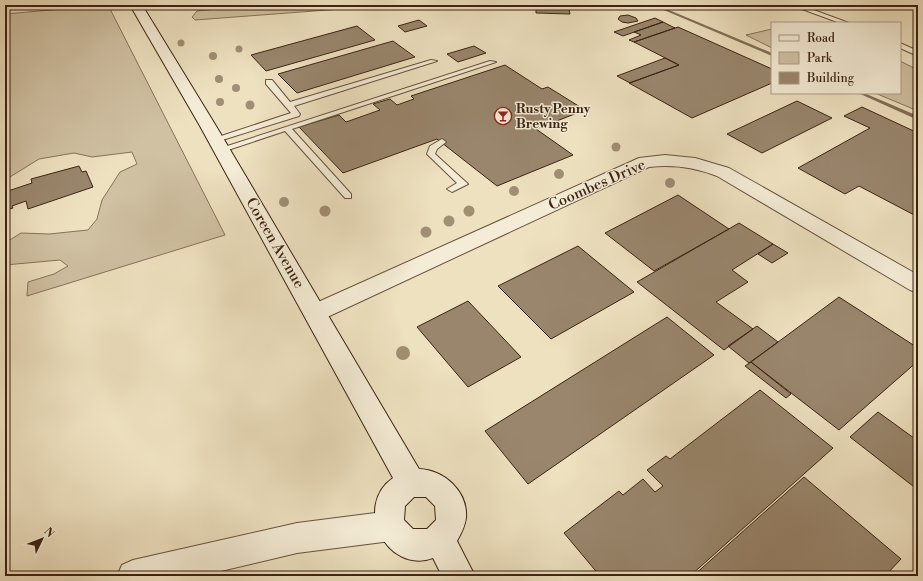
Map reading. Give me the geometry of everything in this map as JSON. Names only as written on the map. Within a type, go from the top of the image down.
[{"type":"street","name":"Coreen Avenue","points":[[136,5],[219,144],[412,484]]},
{"type":"street","name":"Coombes Drive","points":[[315,313],[645,162],[659,160],[692,162],[723,172],[918,285]]},
{"type":"street","points":[[412,484],[433,484],[447,495],[452,508],[452,519],[447,529],[439,538],[430,543],[419,545],[408,543],[399,537],[391,526],[388,516],[393,499],[400,491],[412,484]]},
{"type":"street","points":[[133,576],[297,538],[391,526]]},
{"type":"street","points":[[439,538],[459,576]]},
{"type":"lane","points":[[17,5],[24,5]]},
{"type":"lane","points":[[734,5],[743,5]]},
{"type":"lane","points":[[794,5],[843,22]]},
{"type":"lane","points":[[901,46],[918,54]]},
{"type":"lane","points":[[289,105],[433,60]]},
{"type":"lane","points":[[219,144],[287,128],[492,62]]},
{"type":"lane","points":[[219,144],[296,114],[269,82]]},
{"type":"lane","points":[[287,128],[348,196]]},
{"type":"lane","points":[[442,142],[433,148],[431,154],[463,184],[452,189]]},
{"type":"green space","points":[[108,5],[225,235],[27,296],[28,282],[54,274],[68,266],[60,260],[5,265],[5,243],[21,233],[49,234],[88,230],[97,219],[102,200],[120,172],[137,164],[132,152],[92,157],[74,153],[39,159],[5,180],[5,14]]},
{"type":"green space","points":[[256,5],[394,5],[195,20],[192,17],[197,11]]},
{"type":"green space","points":[[771,29],[771,48],[746,35]]},
{"type":"green space","points":[[901,62],[918,70],[918,111],[877,94],[901,94]]},
{"type":"building","points":[[536,8],[569,9],[570,14],[536,13]]},
{"type":"building","points":[[628,15],[636,18],[638,21],[628,23],[622,22],[618,19],[620,16]]},
{"type":"building","points":[[655,18],[663,22],[623,36],[614,32]]},
{"type":"building","points":[[419,20],[427,26],[405,32],[398,26]]},
{"type":"building","points":[[663,22],[675,28],[634,42],[629,40],[641,35],[634,32]]},
{"type":"building","points":[[357,26],[375,40],[266,71],[251,55]]},
{"type":"building","points":[[678,27],[771,69],[771,83],[692,118],[629,83],[679,65],[634,42]]},
{"type":"building","points":[[393,41],[415,57],[297,93],[278,74]]},
{"type":"building","points":[[474,46],[486,53],[458,62],[447,54]]},
{"type":"building","points":[[665,58],[679,65],[630,83],[617,76]]},
{"type":"building","points":[[505,65],[542,89],[548,87],[585,110],[536,129],[573,155],[497,186],[437,139],[343,173],[299,127],[339,115],[346,122],[380,110],[373,104],[390,99],[397,105],[414,99],[411,96]]},
{"type":"building","points":[[797,101],[832,118],[762,153],[727,134]]},
{"type":"building","points":[[862,107],[918,133],[918,217],[859,186],[845,194],[798,168],[870,128],[844,116]]},
{"type":"building","points":[[79,166],[82,172],[86,171],[93,187],[28,209],[26,201],[12,206],[13,208],[5,210],[5,192],[32,183],[31,179]]},
{"type":"building","points":[[678,195],[729,229],[654,271],[605,233]]},
{"type":"building","points":[[739,223],[773,244],[732,270],[748,282],[716,302],[753,329],[724,350],[637,282]]},
{"type":"building","points":[[773,244],[788,253],[772,263],[758,254]]},
{"type":"building","points":[[578,246],[634,292],[551,339],[498,286]]},
{"type":"building","points":[[839,297],[918,348],[918,361],[839,430],[751,362]]},
{"type":"building","points":[[468,301],[521,357],[468,387],[417,327]]},
{"type":"building","points":[[667,317],[714,355],[528,484],[485,431]]},
{"type":"building","points":[[757,326],[778,342],[749,363],[728,346]]},
{"type":"building","points":[[751,362],[791,394],[786,398],[745,366]]},
{"type":"building","points":[[760,390],[833,448],[690,576],[600,576],[564,533],[619,491],[623,495],[643,479],[655,492],[663,486],[647,470],[666,456],[670,459]]},
{"type":"building","points":[[878,412],[918,441],[918,490],[850,437]]},
{"type":"building","points":[[804,477],[901,559],[885,576],[693,576]]},
{"type":"waterway","points":[[654,5],[771,55]]},
{"type":"waterway","points":[[862,94],[918,118]]},
{"type":"place","name":"Rusty Penny Brewing","points":[[503,116]]}]
